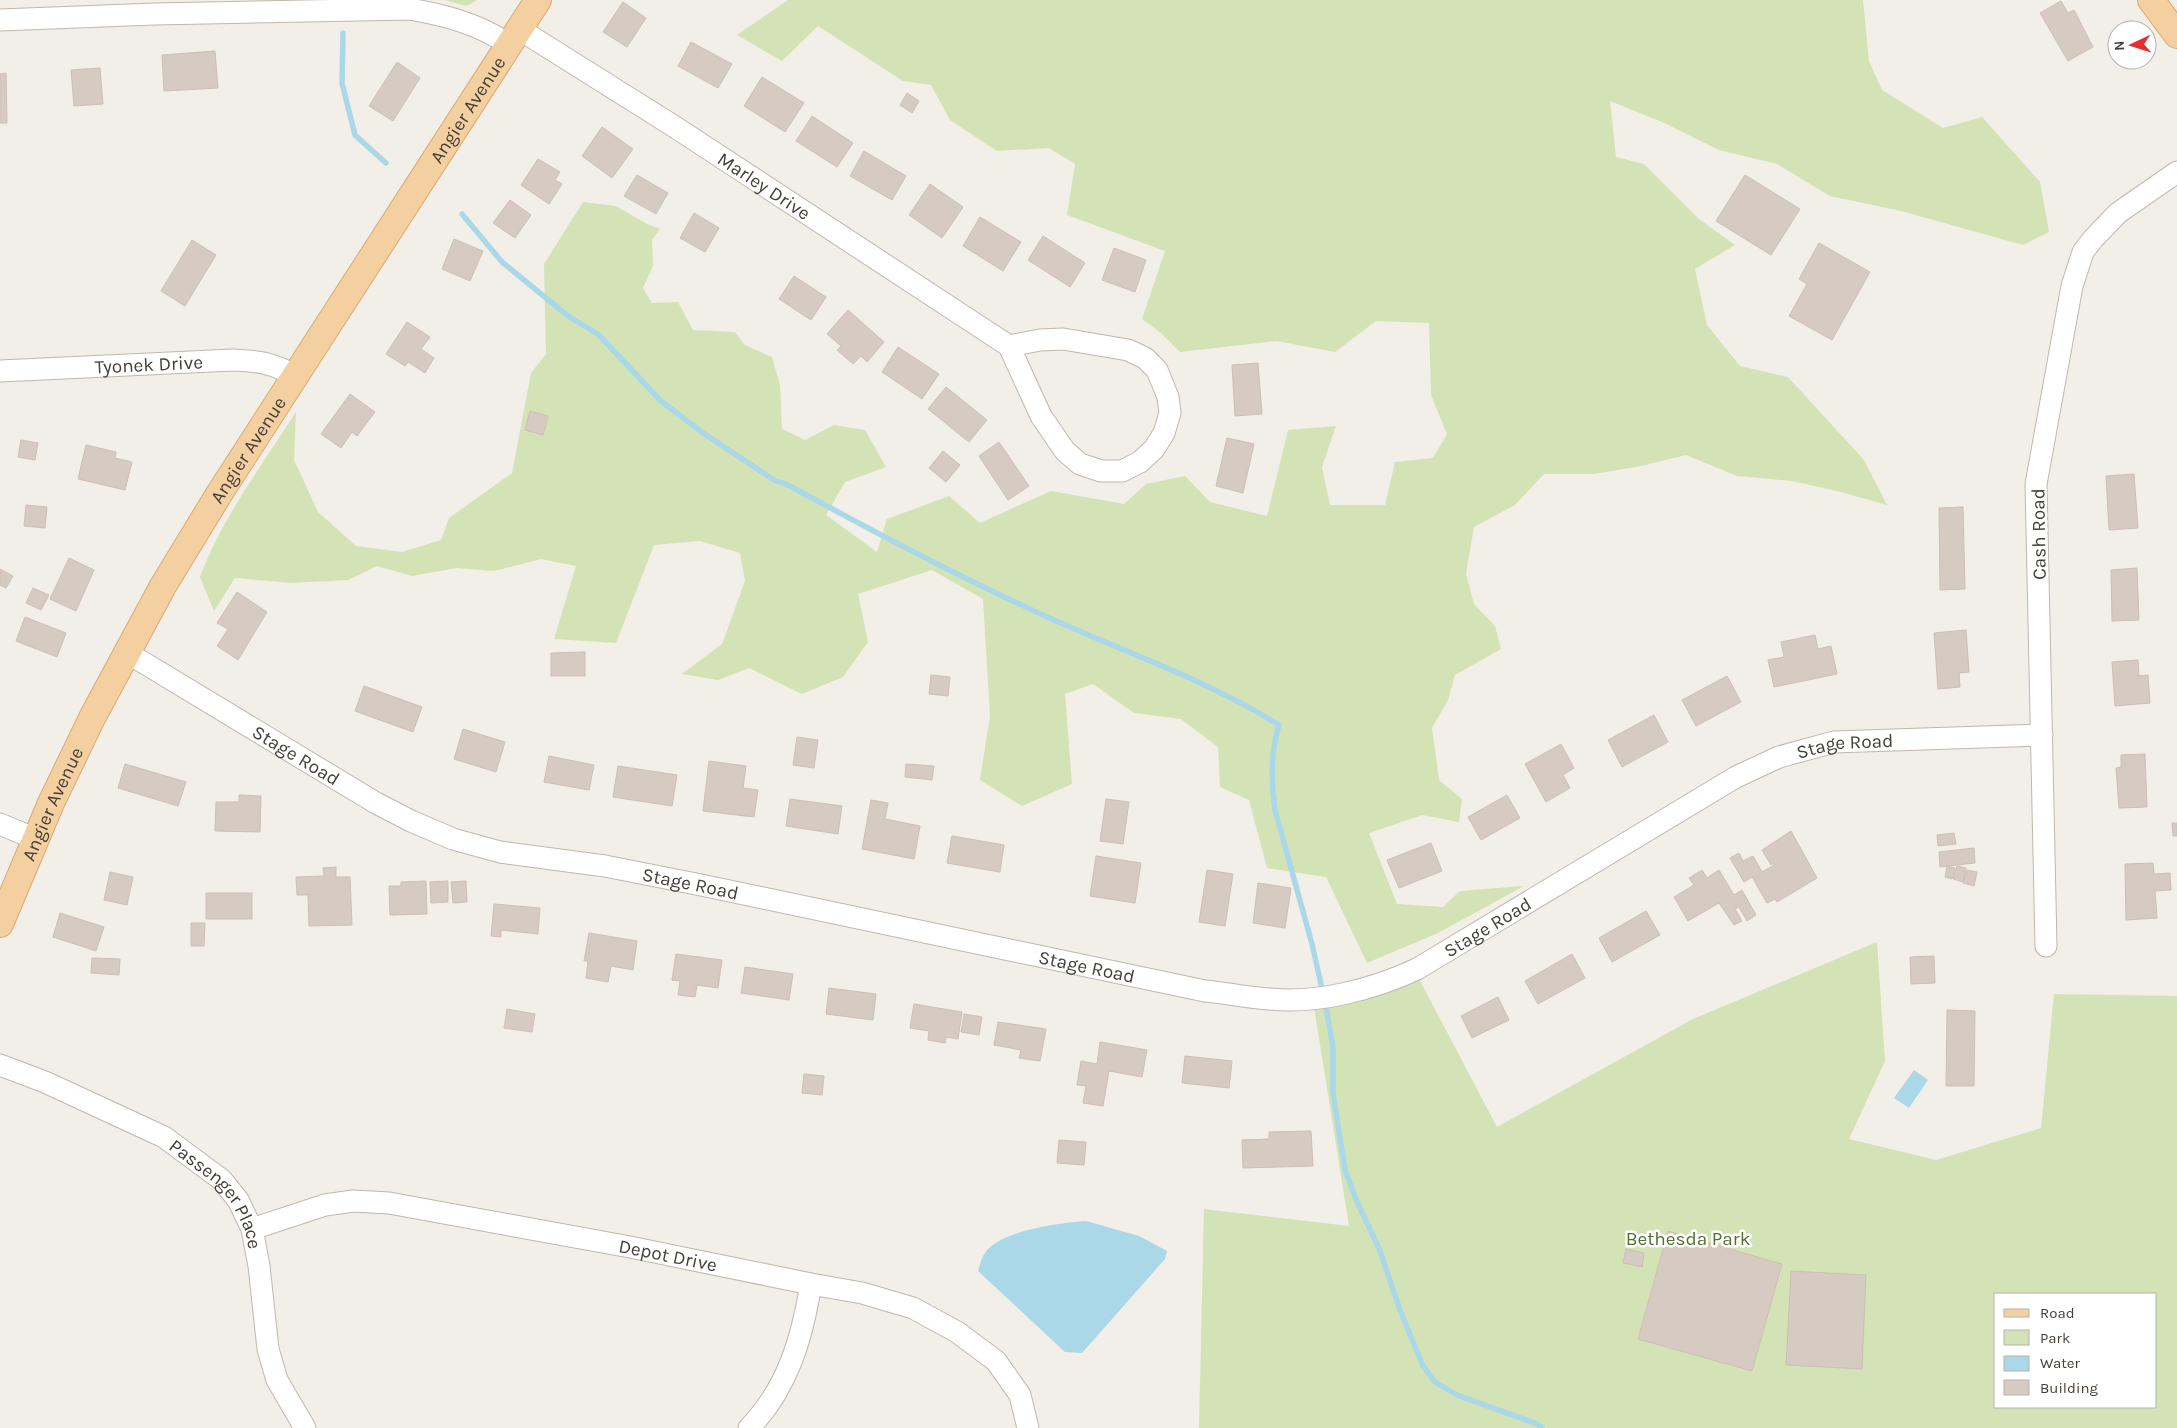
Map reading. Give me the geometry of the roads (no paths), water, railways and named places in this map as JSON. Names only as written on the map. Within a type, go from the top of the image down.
[{"type":"main road","name":"Angier Avenue","points":[[0,924],[51,803],[126,652],[163,586],[219,494],[538,0]]},
{"type":"main road","points":[[2151,0],[2177,35]]},
{"type":"street","name":"Marley Drive","points":[[0,20],[154,7],[409,10],[434,14],[474,26],[497,36],[514,37],[675,127],[1008,346]]},
{"type":"street","name":"Cash Road","points":[[2046,946],[2036,484],[2072,286],[2083,252],[2118,213],[2177,172]]},
{"type":"street","points":[[1063,339],[1128,350],[1144,358],[1157,370],[1168,397],[1170,413],[1164,433],[1154,449],[1140,462],[1122,471],[1101,471],[1080,464],[1065,451],[1041,416],[1008,346],[1040,340],[1063,339]]},
{"type":"street","name":"Tyonek Drive","points":[[0,371],[233,360],[260,361],[278,366],[295,376]]},
{"type":"street","name":"Stage Road","points":[[126,652],[376,803],[410,821],[468,844],[500,852],[605,866],[1205,990],[1272,1000],[1311,998],[1337,994],[1368,988],[1394,980],[1736,777],[1779,757],[1834,742],[2042,735]]},
{"type":"street","points":[[0,824],[36,840]]},
{"type":"street","name":"Passenger Place","points":[[0,1065],[46,1082],[164,1137],[222,1180],[238,1200],[252,1229],[259,1266],[268,1349],[277,1380],[305,1428]]},
{"type":"street","name":"Depot Drive","points":[[252,1229],[325,1205],[353,1201],[389,1203],[630,1247],[862,1293],[913,1308],[957,1332],[996,1362],[1020,1395],[1028,1428]]},
{"type":"street","points":[[749,1428],[776,1393],[794,1357],[806,1314],[810,1284]]},
{"type":"water","points":[[1914,1070],[1928,1080],[1909,1108],[1894,1098]]},
{"type":"water","points":[[1086,1221],[1139,1236],[1167,1251],[1165,1259],[1082,1353],[1065,1352],[978,1271],[985,1253],[993,1245],[1004,1239],[1032,1229]]},
{"type":"waterway","points":[[343,33],[342,83],[355,135],[386,163]]},
{"type":"waterway","points":[[462,214],[502,262],[568,316],[599,335],[661,401],[703,433],[774,480],[786,484],[881,535],[1010,600],[1193,679],[1279,725],[1274,745],[1272,767],[1275,810],[1312,944],[1323,993]]},
{"type":"waterway","points":[[1325,1002],[1333,1047],[1333,1093],[1345,1170],[1357,1202],[1379,1248],[1400,1310],[1423,1366],[1435,1382],[1457,1395],[1537,1424],[1542,1428]]},
{"type":"park label","name":"Bethesda Park","points":[[1688,1238]]}]
